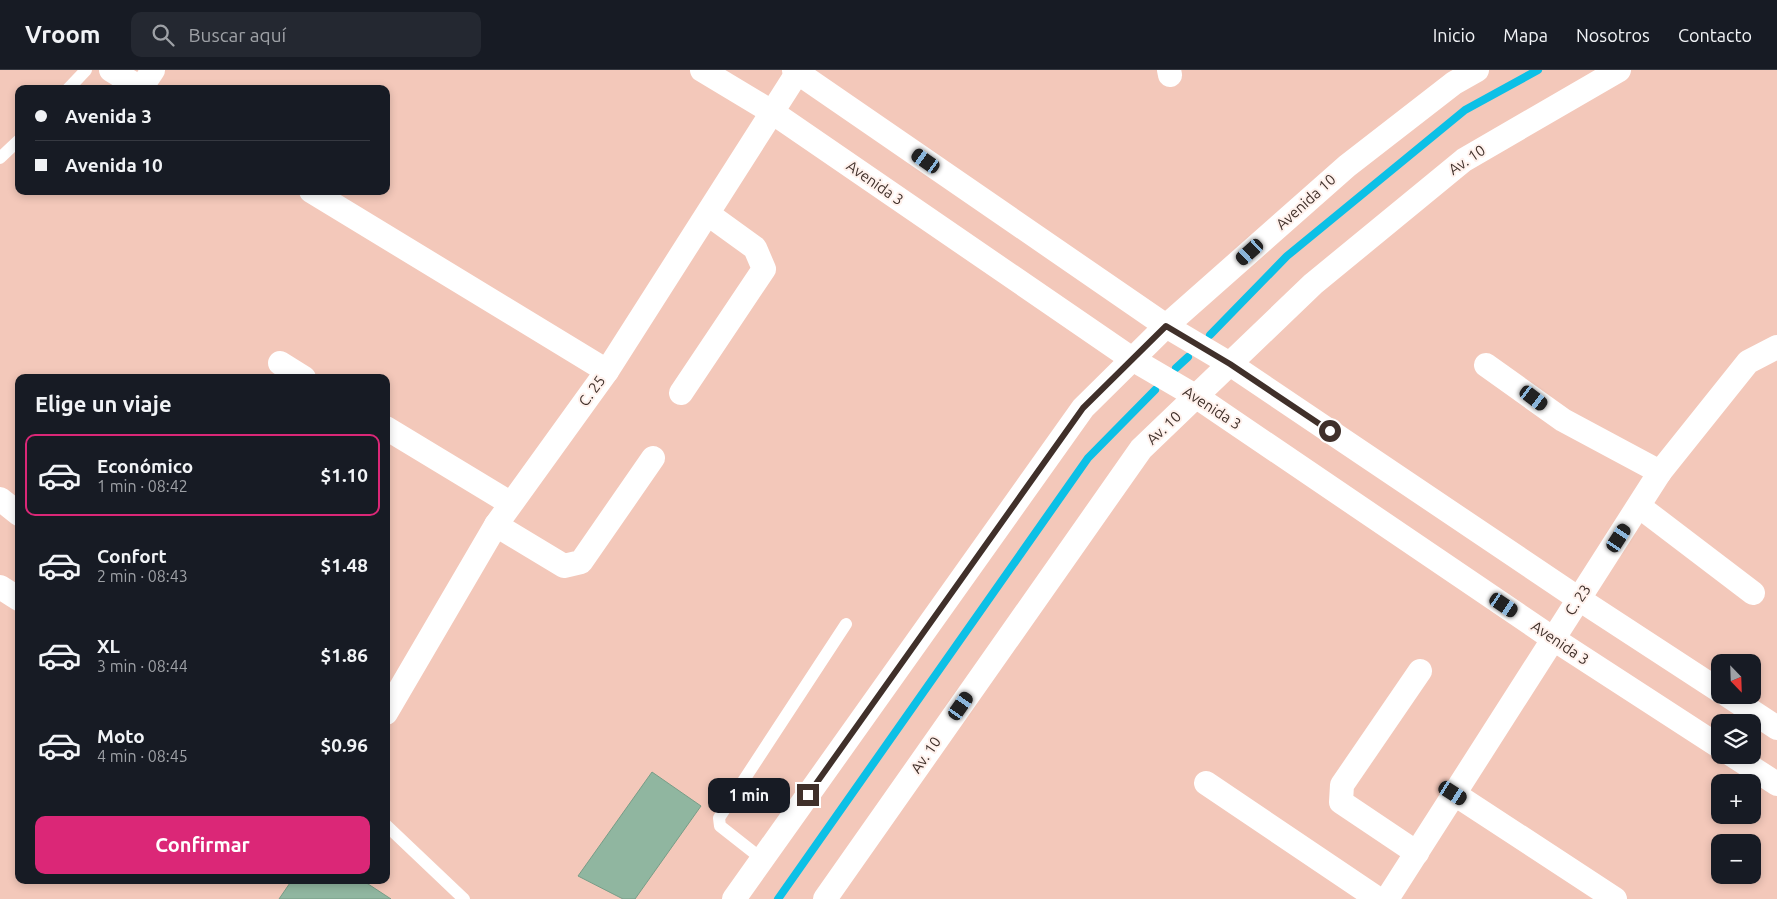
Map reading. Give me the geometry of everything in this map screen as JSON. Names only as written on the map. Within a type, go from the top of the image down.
[{"type":"street","points":[[112,70],[136,85]]},
{"type":"street","points":[[143,85],[153,70]]},
{"type":"street","name":"Avenida 3","points":[[702,70],[772,112],[1132,359],[1197,397],[1552,638],[1711,741]]},
{"type":"street","name":"Avenida 10","points":[[734,899],[1083,408],[1166,326],[1347,166],[1454,83],[1477,70]]},
{"type":"street","name":"Av. 10","points":[[825,899],[1141,448],[1197,397],[1313,284],[1464,160],[1619,70]]},
{"type":"street","points":[[797,71],[1166,326],[1230,364],[1578,599],[1711,684]]},
{"type":"street","name":"C. 25","points":[[390,706],[510,503],[607,371],[797,71]]},
{"type":"street","points":[[318,195],[607,371]]},
{"type":"street","points":[[681,392],[764,268],[755,248],[708,214]]},
{"type":"street","name":"C. 23","points":[[1387,899],[1552,638],[1640,507],[1660,472],[1748,362],[1777,347]]},
{"type":"street","points":[[280,364],[297,374]]},
{"type":"street","points":[[1486,365],[1563,420],[1660,472]]},
{"type":"street","points":[[390,430],[510,503]]},
{"type":"street","points":[[496,525],[564,566],[582,562],[652,458]]},
{"type":"street","points":[[0,499],[15,511]]},
{"type":"street","points":[[1640,507],[1753,593]]},
{"type":"street","points":[[1417,853],[1341,802],[1342,785],[1420,671]]},
{"type":"street","points":[[1741,704],[1777,728]]},
{"type":"street","points":[[1746,764],[1777,784]]},
{"type":"street","points":[[1206,783],[1378,899]]},
{"type":"street","points":[[1453,793],[1615,899]]},
{"type":"lane","points":[[72,85],[86,70]]},
{"type":"lane","points":[[0,158],[15,144]]},
{"type":"lane","points":[[762,859],[720,826],[720,818],[846,624]]},
{"type":"lane","points":[[390,828],[464,899]]},
{"type":"building","points":[[652,772],[701,806],[635,899],[623,899],[578,876]]},
{"type":"building","points":[[289,884],[368,884],[391,899],[279,899]]},
{"type":"waterway","points":[[1210,335],[1287,256],[1465,110],[1538,70]]},
{"type":"waterway","points":[[1176,368],[1188,357]]},
{"type":"waterway","points":[[778,899],[1088,458],[1155,390]]},
{"type":"route","points":[[808,795],[1083,408],[1166,326],[1230,364],[1330,431]]}]
